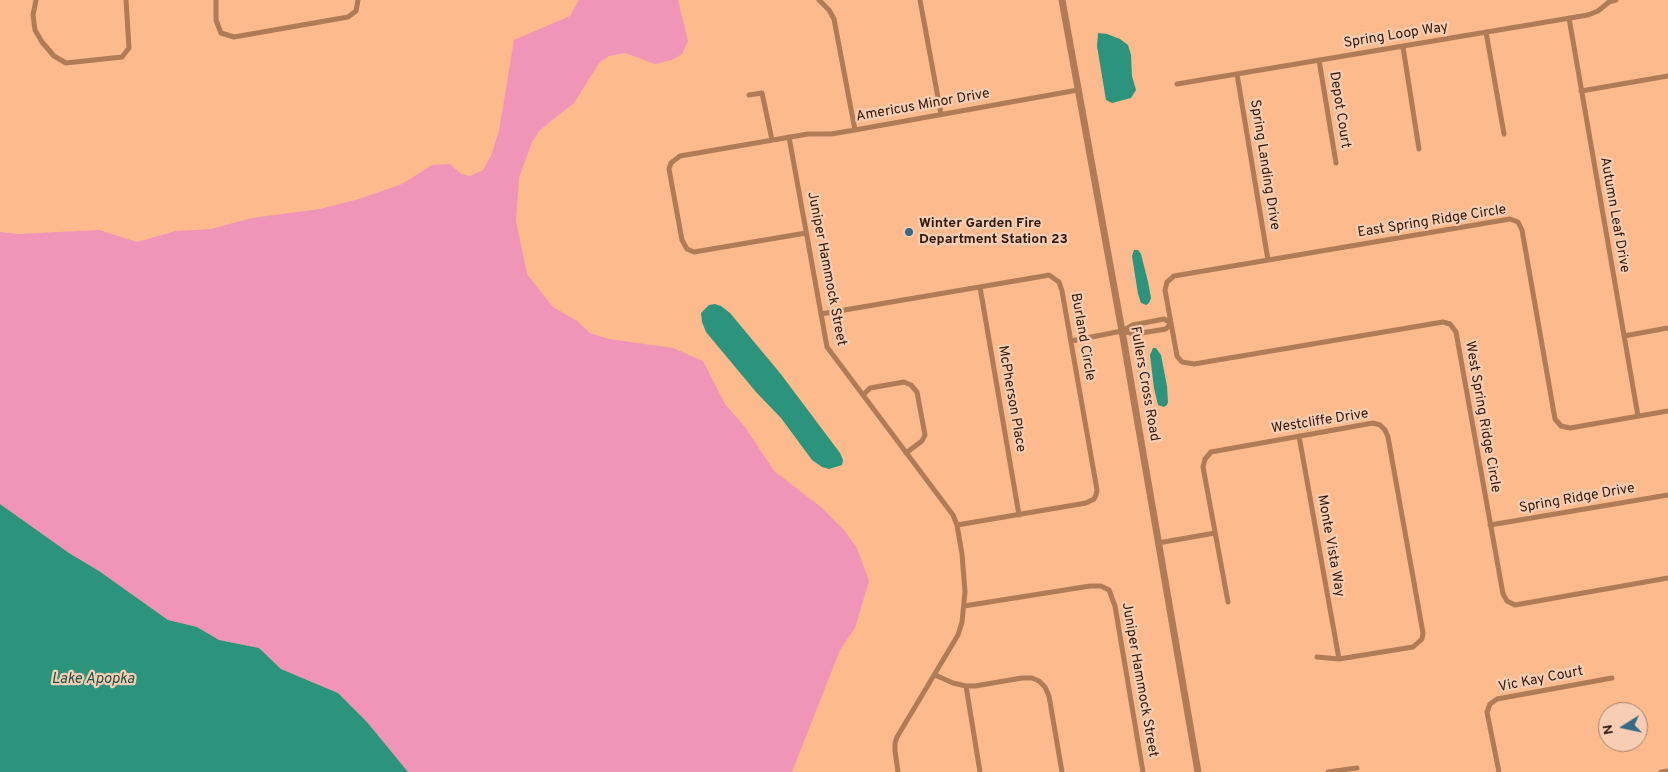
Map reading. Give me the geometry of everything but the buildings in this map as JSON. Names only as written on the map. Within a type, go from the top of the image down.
[{"type":"street","points":[[36,0],[33,15],[35,30],[54,56],[66,63],[122,58],[129,48],[126,0]]},
{"type":"street","points":[[216,0],[216,20],[221,33],[234,38],[348,16],[356,11],[358,0]]},
{"type":"street","points":[[819,0],[829,10],[834,19],[856,130]]},
{"type":"street","points":[[920,0],[941,114]]},
{"type":"street","name":"Fullers Cross Road","points":[[1062,0],[1122,331],[1198,772]]},
{"type":"street","name":"Spring Loop Way","points":[[1177,84],[1590,14],[1598,11],[1609,2],[1616,0]]},
{"type":"street","name":"Autumn Leaf Drive","points":[[1568,18],[1638,416]]},
{"type":"street","points":[[1486,32],[1504,134]]},
{"type":"street","points":[[1403,46],[1419,149]]},
{"type":"street","name":"Depot Court","points":[[1319,60],[1336,163]]},
{"type":"street","name":"Spring Landing Drive","points":[[1237,74],[1268,260]]},
{"type":"street","points":[[1581,91],[1668,76]]},
{"type":"street","name":"Americus Minor Drive","points":[[806,232],[694,252],[688,249],[682,240],[670,169],[671,163],[680,156],[808,134],[831,134],[856,130],[1078,90]]},
{"type":"street","points":[[749,95],[762,93],[772,140]]},
{"type":"street","name":"Juniper Hammock Street","points":[[789,137],[827,347],[954,515],[957,525],[964,582],[964,606],[958,635],[897,737],[895,751],[898,772]]},
{"type":"street","name":"East Spring Ridge Circle","points":[[1171,323],[1165,290],[1167,282],[1174,276],[1510,219],[1518,222],[1522,230],[1555,420],[1561,426],[1570,428],[1668,411]]},
{"type":"street","name":"Burland Circle","points":[[821,314],[1050,275],[1059,282],[1097,490],[1096,496],[1094,500],[1086,503],[957,525]]},
{"type":"street","name":"McPherson Place","points":[[980,287],[1019,515]]},
{"type":"street","points":[[1071,341],[1122,331],[1133,325],[1164,319],[1171,323],[1166,329],[1143,333],[1135,334],[1122,331]]},
{"type":"street","name":"West Spring Ridge Circle","points":[[1171,323],[1177,356],[1182,362],[1194,364],[1443,322],[1450,324],[1456,332],[1490,526],[1503,594],[1507,601],[1514,605],[1668,578]]},
{"type":"street","points":[[1624,336],[1668,328]]},
{"type":"street","points":[[863,395],[870,388],[904,382],[911,385],[917,392],[925,435],[922,441],[906,453]]},
{"type":"street","name":"Westcliffe Drive","points":[[1228,602],[1203,467],[1205,458],[1210,452],[1373,423],[1380,425],[1388,437],[1423,632],[1422,639],[1414,647],[1340,659],[1317,657]]},
{"type":"street","name":"Monte Vista Way","points":[[1299,436],[1340,659]]},
{"type":"street","name":"Spring Ridge Drive","points":[[1490,526],[1668,495]]},
{"type":"street","points":[[1158,543],[1215,533]]},
{"type":"street","name":"Juniper Hammock Street","points":[[964,606],[1090,586],[1101,586],[1109,590],[1115,606],[1144,772]]},
{"type":"street","points":[[935,675],[966,686],[1022,678],[1032,678],[1039,681],[1046,687],[1049,696],[1062,772]]},
{"type":"street","name":"Vic Kay Court","points":[[1499,772],[1487,712],[1490,704],[1497,699],[1612,678]]},
{"type":"street","points":[[966,686],[980,772]]},
{"type":"street","points":[[1328,772],[1357,768]]},
{"type":"street","points":[[1661,772],[1668,771]]},
{"type":"shaded area","points":[[579,0],[678,0],[688,41],[682,54],[672,60],[655,64],[625,53],[609,56],[599,63],[574,103],[540,130],[532,142],[519,178],[516,221],[527,274],[553,307],[577,321],[590,333],[609,339],[673,348],[703,361],[725,404],[745,427],[774,471],[822,508],[844,530],[857,548],[869,581],[855,628],[840,650],[792,772],[408,772],[367,722],[338,693],[281,669],[259,648],[219,640],[197,627],[168,620],[0,504],[0,232],[18,234],[99,230],[137,242],[176,231],[211,229],[252,218],[320,209],[359,199],[402,184],[432,165],[450,164],[461,174],[470,176],[483,170],[491,156],[499,131],[514,40],[570,16]]},
{"type":"water","points":[[1098,33],[1120,39],[1128,45],[1136,90],[1131,98],[1112,103],[1106,100],[1097,46]]},
{"type":"water","points":[[1134,250],[1138,250],[1141,254],[1148,282],[1151,298],[1146,305],[1141,303],[1138,294],[1132,256]]},
{"type":"water","points":[[715,304],[730,313],[780,373],[840,453],[843,460],[842,465],[829,469],[822,467],[812,460],[781,418],[756,392],[706,332],[701,313],[709,305]]},
{"type":"water","points":[[1153,348],[1156,348],[1161,355],[1167,386],[1168,402],[1164,407],[1158,405],[1154,388],[1150,355]]},
{"type":"water","name":"Lake Apopka","points":[[0,504],[168,620],[197,627],[219,640],[259,648],[281,669],[338,693],[367,722],[408,772],[0,772]]},
{"type":"place","name":"Winter Garden Fire Department Station 23","points":[[909,232]]}]
